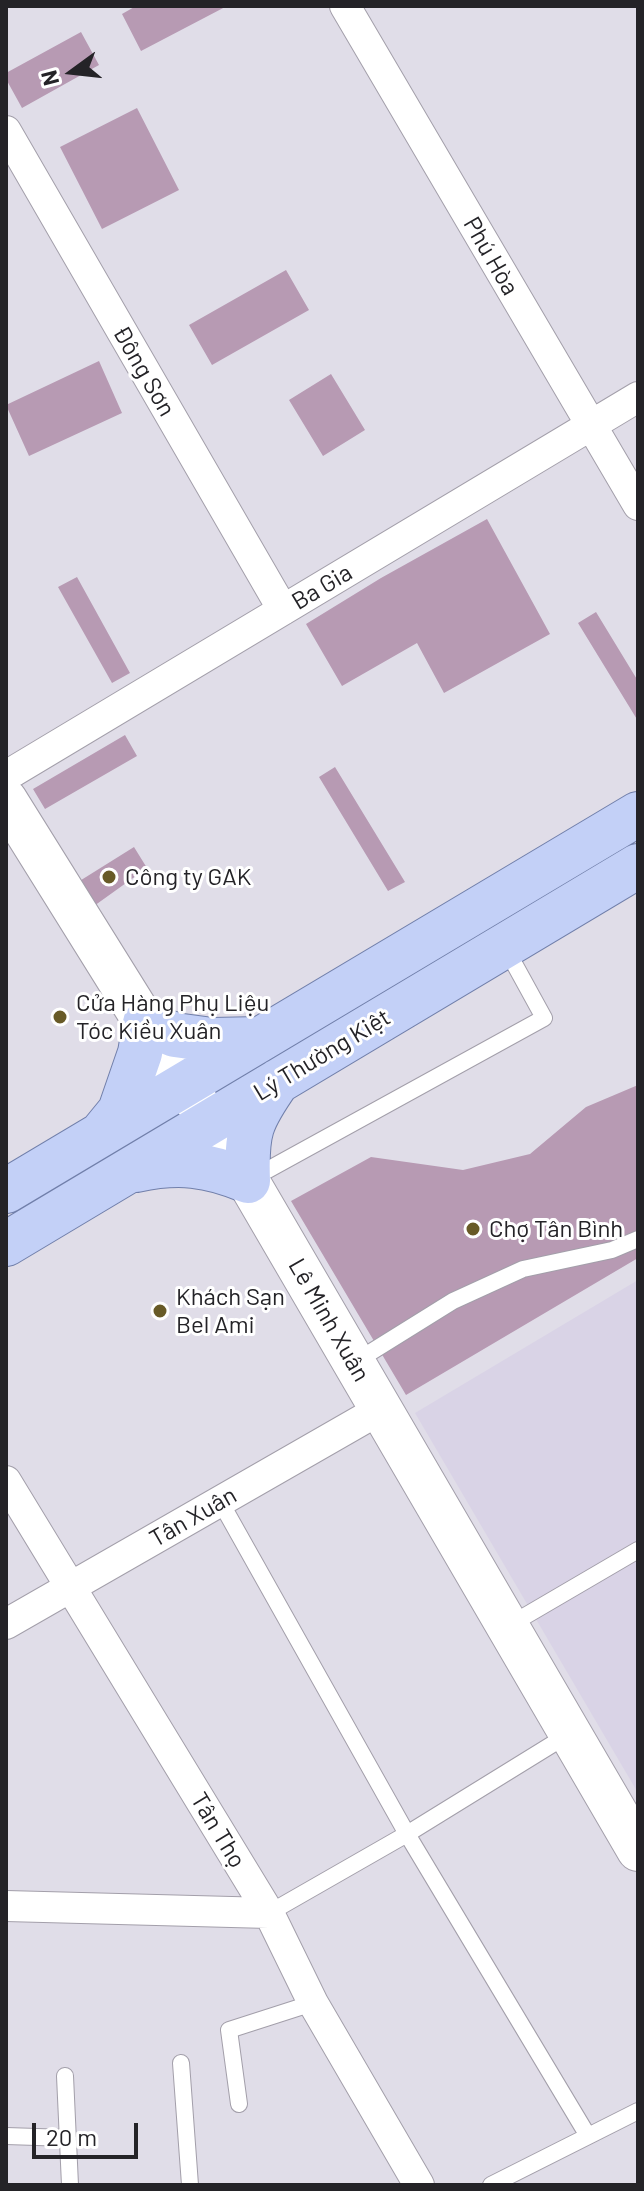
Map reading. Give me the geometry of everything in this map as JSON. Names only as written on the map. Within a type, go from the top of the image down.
[{"type":"main road","name":"Lý Thường Kiệt","points":[[6,1191],[638,814]]},
{"type":"main road","name":"Lý Thường Kiệt","points":[[6,1244],[638,866]]},
{"type":"main road","points":[[101,1135],[120,1111],[140,1053],[145,1023],[187,1037],[260,1039]]},
{"type":"main road","points":[[126,1172],[162,1165],[196,1166],[220,1169],[248,1181],[247,1148],[251,1126],[259,1108],[278,1081]]},
{"type":"street","name":"Phú Hòa","points":[[345,6],[638,505]]},
{"type":"street","name":"Đông Sơn","points":[[6,131],[283,610]]},
{"type":"street","name":"Ba Gia","points":[[6,776],[638,397]]},
{"type":"street","name":"Lê Minh Xuân","points":[[6,800],[248,1181],[638,1850]]},
{"type":"street","name":"Tân Xuân","points":[[6,1624],[381,1409]]},
{"type":"street","name":"Tân Thọ","points":[[6,1481],[269,1913],[313,2003],[419,2185]]},
{"type":"street","points":[[6,1906],[269,1913]]},
{"type":"lane","points":[[248,1181],[544,1018],[504,946]]},
{"type":"lane","points":[[353,1363],[453,1301],[523,1269],[612,1250],[638,1239]]},
{"type":"lane","points":[[220,1501],[407,1834],[588,2136]]},
{"type":"lane","points":[[508,1626],[638,1550]]},
{"type":"lane","points":[[269,1913],[407,1834],[569,1734]]},
{"type":"lane","points":[[239,2104],[229,2030],[313,2003]]},
{"type":"lane","points":[[181,2063],[190,2185]]},
{"type":"lane","points":[[65,2076],[70,2185]]},
{"type":"lane","points":[[491,2185],[638,2111]]},
{"type":"lane","points":[[6,2136],[68,2138]]},
{"type":"shaded area","points":[[638,1280],[638,1793],[415,1413]]},
{"type":"building","points":[[136,6],[227,6],[141,51],[122,14]]},
{"type":"building","points":[[81,32],[99,65],[22,108],[6,79],[6,73]]},
{"type":"building","points":[[137,108],[179,190],[102,229],[60,147]]},
{"type":"building","points":[[286,270],[309,310],[212,365],[189,325]]},
{"type":"building","points":[[99,361],[122,413],[29,456],[6,405]]},
{"type":"building","points":[[331,374],[365,430],[323,456],[289,400]]},
{"type":"building","points":[[487,519],[550,634],[444,693],[417,643],[342,686],[306,624]]},
{"type":"building","points":[[77,577],[130,673],[112,683],[58,587]]},
{"type":"building","points":[[596,612],[638,681],[638,721],[578,623]]},
{"type":"building","points":[[125,735],[137,756],[45,809],[33,789]]},
{"type":"building","points":[[335,767],[405,882],[388,891],[319,777]]},
{"type":"building","name":"Công ty GAK","points":[[134,847],[147,868],[87,911],[70,887]]},
{"type":"building","name":"Chợ Tân Bình","points":[[638,1085],[638,1258],[406,1395],[291,1201],[371,1157],[463,1170],[530,1154],[586,1107]]},
{"type":"place","name":"Công ty GAK","points":[[109,877]]},
{"type":"place","name":"Cửa Hàng Phụ Liệu Tóc Kiều Xuân","points":[[60,1017]]},
{"type":"place","name":"Chợ Tân Bình","points":[[473,1229]]},
{"type":"place","name":"Khách Sạn Bel Ami","points":[[160,1311]]}]
